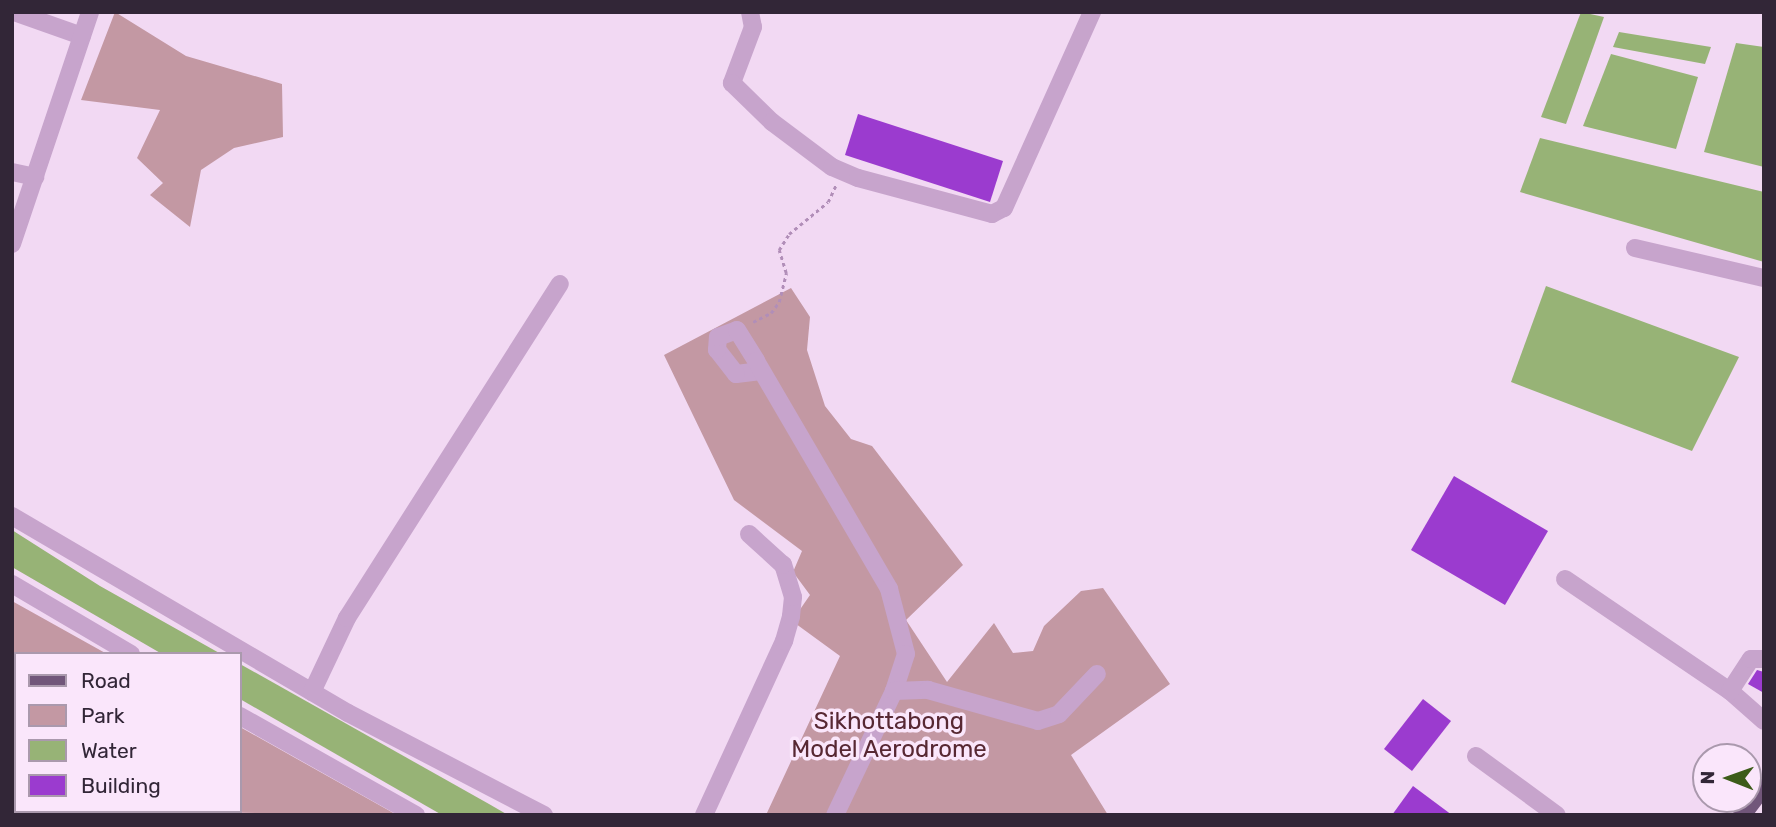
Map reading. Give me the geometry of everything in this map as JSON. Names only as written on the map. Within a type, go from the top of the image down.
[{"type":"main road","points":[[1742,815],[1764,786]]},
{"type":"street","points":[[14,12],[82,36]]},
{"type":"street","points":[[13,238],[90,12]]},
{"type":"street","points":[[750,12],[753,27],[732,75],[734,88],[772,122],[844,172],[978,214],[992,214],[1004,208],[1092,12]]},
{"type":"street","points":[[12,172],[35,177]]},
{"type":"street","points":[[1635,248],[1764,278]]},
{"type":"street","points":[[312,692],[347,618],[560,284]]},
{"type":"street","points":[[761,371],[736,374],[717,350],[718,337],[737,330],[890,589],[906,654],[894,691],[835,815]]},
{"type":"street","points":[[12,516],[312,692],[544,815]]},
{"type":"street","points":[[704,815],[784,640],[791,616],[793,597],[783,565],[749,534]]},
{"type":"street","points":[[1566,579],[1730,691],[1764,721]]},
{"type":"street","points":[[12,584],[128,652]]},
{"type":"street","points":[[1730,691],[1751,659],[1764,659]]},
{"type":"street","points":[[894,691],[928,690],[1038,721],[1059,714],[1097,674]]},
{"type":"street","points":[[242,717],[416,815]]},
{"type":"street","points":[[1476,756],[1557,815]]},
{"type":"path","points":[[737,330],[771,313],[779,302],[786,273],[779,250],[789,234],[828,202],[844,172]]},
{"type":"green space","points":[[115,12],[186,56],[282,84],[283,137],[234,148],[201,170],[190,227],[150,195],[163,183],[137,158],[160,110],[81,100]]},
{"type":"green space","name":"Sikhottabong Model Aerodrome","points":[[791,288],[810,317],[807,350],[825,406],[851,439],[872,446],[963,565],[906,620],[947,682],[994,623],[1013,653],[1033,651],[1044,626],[1081,591],[1103,588],[1170,684],[1071,755],[1108,815],[766,815],[840,656],[792,621],[810,595],[793,572],[802,551],[734,500],[664,355]]},
{"type":"green space","points":[[12,601],[103,652],[14,652],[14,670]]},
{"type":"green space","points":[[242,728],[397,815],[242,813]]},
{"type":"water","points":[[1581,12],[1604,17],[1566,124],[1541,117]]},
{"type":"water","points":[[1619,32],[1711,47],[1705,64],[1613,47]]},
{"type":"water","points":[[1736,43],[1764,47],[1764,167],[1704,152]]},
{"type":"water","points":[[1611,54],[1698,77],[1676,149],[1583,126]]},
{"type":"water","points":[[1540,138],[1764,192],[1764,262],[1520,192]]},
{"type":"water","points":[[1546,286],[1739,357],[1692,451],[1511,382]]},
{"type":"water","points":[[12,530],[100,586],[217,652],[159,652],[12,567]]},
{"type":"water","points":[[242,665],[508,815],[442,815],[242,700]]},
{"type":"building","points":[[858,114],[1003,161],[990,202],[845,155]]},
{"type":"building","points":[[1454,476],[1548,531],[1505,605],[1411,550]]},
{"type":"building","points":[[1757,670],[1764,672],[1764,693],[1748,684]]},
{"type":"building","points":[[1423,699],[1451,721],[1412,771],[1384,749]]},
{"type":"building","points":[[1413,786],[1452,815],[1392,815]]}]
